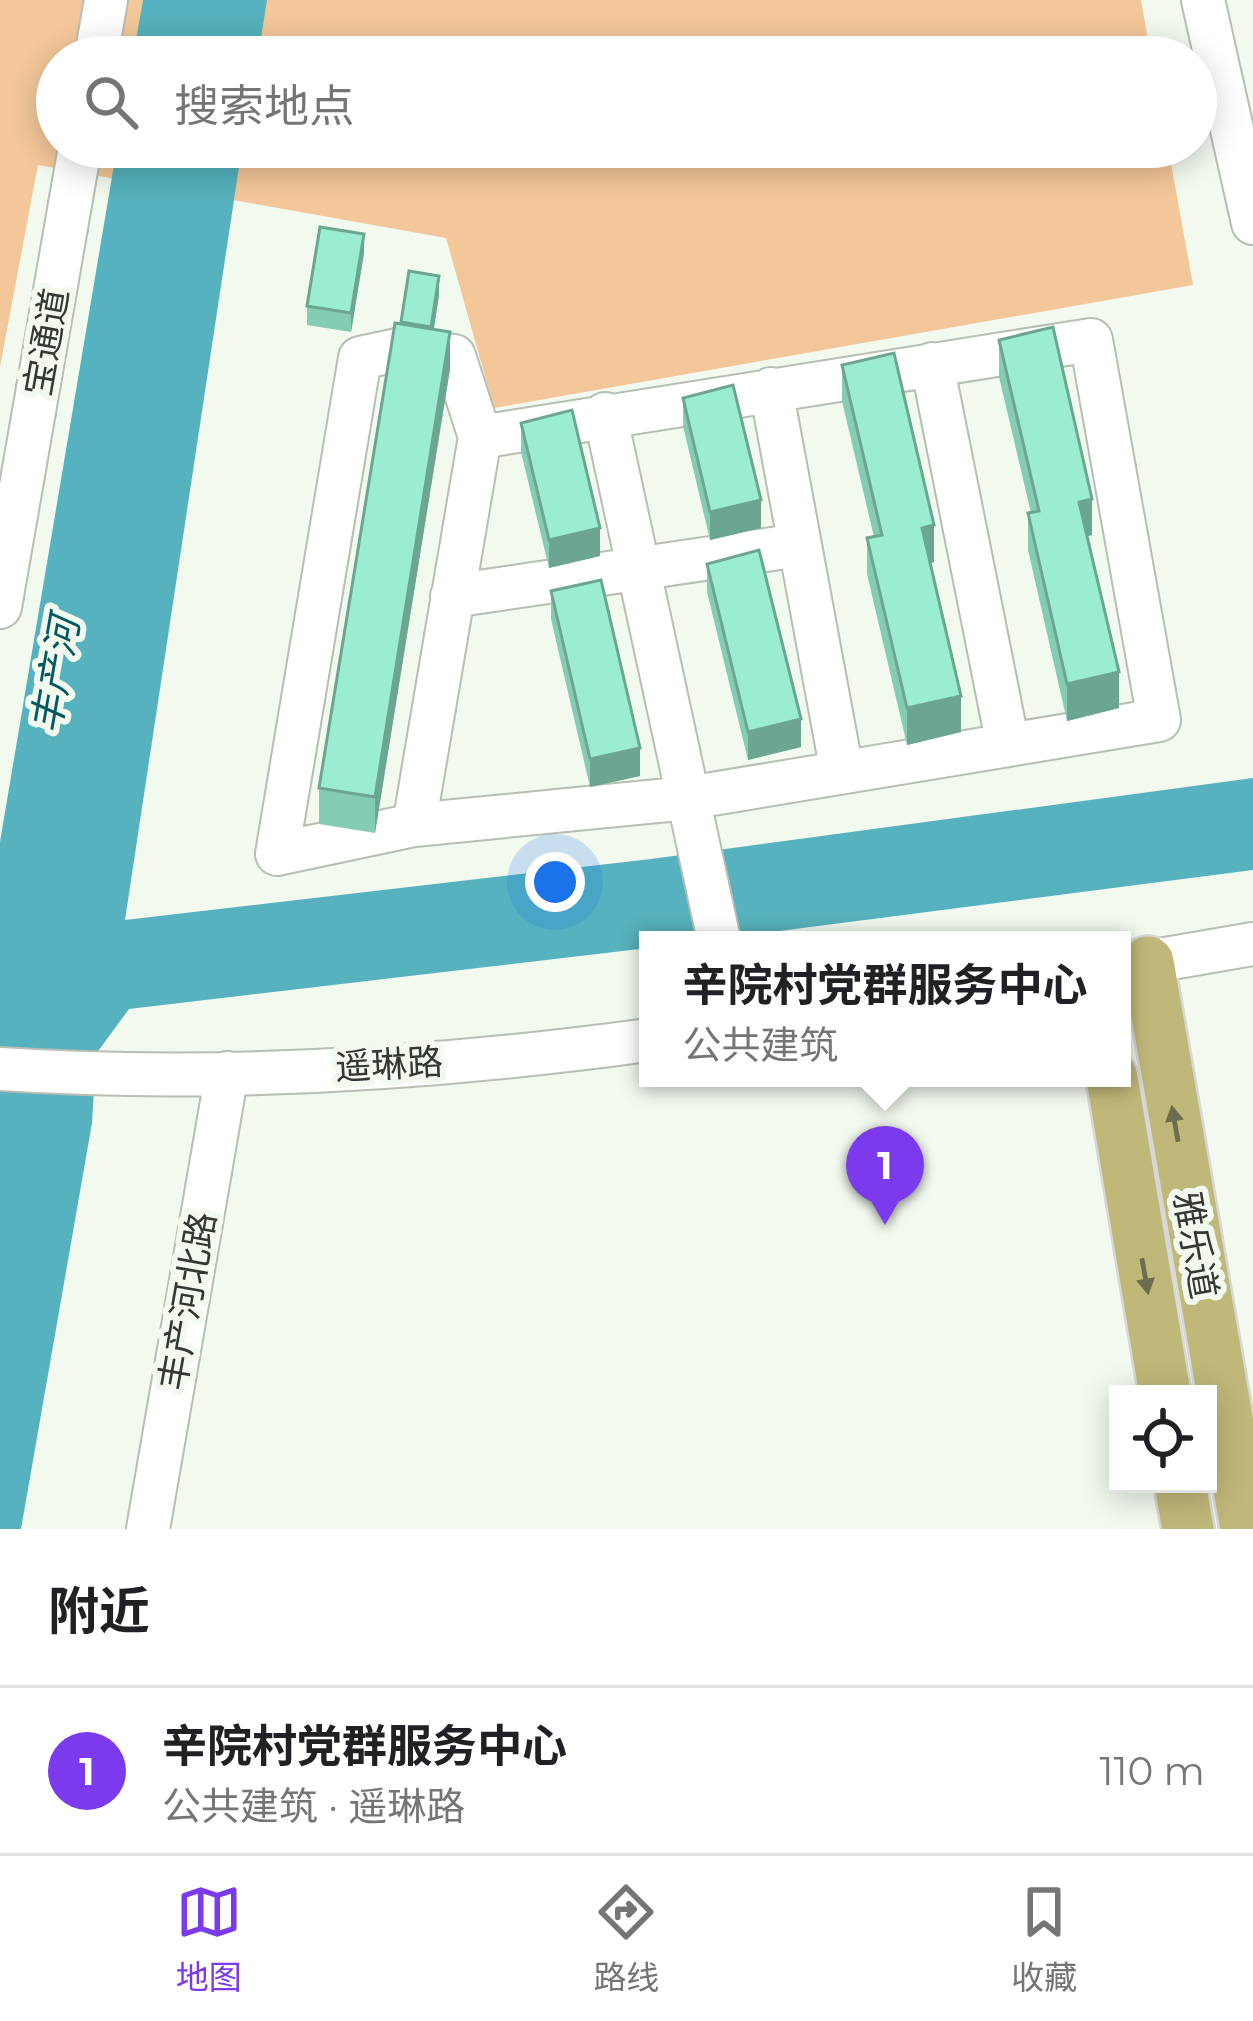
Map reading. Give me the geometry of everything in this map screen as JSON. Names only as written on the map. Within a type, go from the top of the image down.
[{"type":"main road","name":"雅乐道","points":[[1136,976],[1246,1529]]},
{"type":"main road","name":"雅乐道","points":[[1114,1087],[1163,1385]]},
{"type":"main road","points":[[1182,1493],[1188,1529]]},
{"type":"street","points":[[100,36],[106,0]]},
{"type":"street","points":[[1203,0],[1211,36]]},
{"type":"street","points":[[1217,62],[1253,223]]},
{"type":"street","name":"宝通道","points":[[0,607],[76,168]]},
{"type":"street","points":[[414,825],[479,436],[454,356],[402,349],[360,358],[277,854],[414,825],[691,812],[842,772],[1159,720],[1091,340],[479,436]]},
{"type":"street","points":[[932,364],[1008,745]]},
{"type":"street","points":[[771,389],[842,772]]},
{"type":"street","points":[[605,414],[716,931]]},
{"type":"street","points":[[452,596],[800,544]]},
{"type":"street","points":[[1136,976],[1253,944]]},
{"type":"street","points":[[1136,976],[1253,969]]},
{"type":"street","name":"遥琳路","points":[[0,1069],[130,1078],[519,1058],[639,1041]]},
{"type":"street","name":"丰产河北路","points":[[148,1529],[227,1073]]},
{"type":"shaded area","points":[[0,0],[1141,0],[1147,36],[36,36],[37,168],[0,367]]},
{"type":"shaded area","points":[[55,168],[1172,168],[1193,285],[494,408],[446,238]]},
{"type":"water","points":[[143,0],[267,0],[261,36],[137,36]]},
{"type":"water","name":"丰产河","points":[[113,168],[239,168],[125,920],[651,859],[1253,778],[1253,870],[779,931],[639,931],[639,949],[129,1009],[96,1054],[92,1123],[21,1529],[0,1529],[0,842]]},
{"type":"building","points":[[320,227],[364,234],[351,313],[307,306]]},
{"type":"building","points":[[409,271],[439,276],[431,327],[401,322]]},
{"type":"building","points":[[395,323],[450,332],[375,797],[319,788]]},
{"type":"building","points":[[1053,327],[1092,499],[1079,502],[1119,672],[1067,684],[1028,513],[1039,511],[999,340]]},
{"type":"building","points":[[894,353],[934,525],[922,528],[961,696],[907,708],[867,538],[882,535],[842,365]]},
{"type":"building","points":[[733,385],[761,500],[710,512],[683,398]]},
{"type":"building","points":[[572,410],[600,528],[549,540],[521,423]]},
{"type":"building","points":[[759,550],[801,719],[748,732],[707,564]]},
{"type":"building","points":[[601,580],[640,748],[590,759],[551,591]]},
{"type":"place","name":"辛院村党群服务中心","points":[[885,1225]]}]
